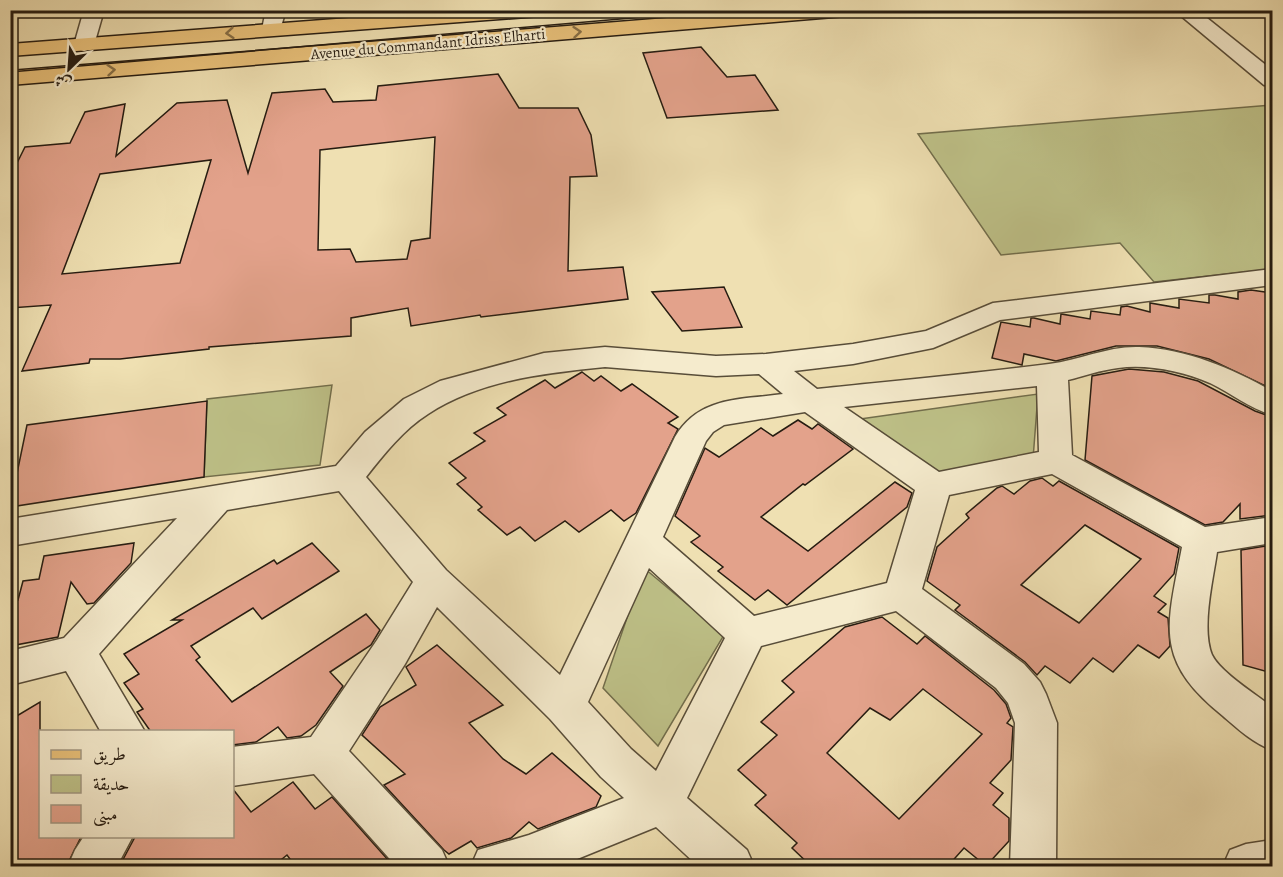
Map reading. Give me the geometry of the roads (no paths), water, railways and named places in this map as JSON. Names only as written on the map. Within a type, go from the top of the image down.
[{"type":"main road","name":"Avenue du Commandant Idriss Elharti","points":[[10,50],[84,45],[274,20],[540,10]]},
{"type":"main road","name":"Avenue du Commandant Idriss Elharti","points":[[10,78],[846,10]]},
{"type":"street","points":[[84,45],[94,10]]},
{"type":"street","points":[[1184,10],[1272,80]]},
{"type":"street","points":[[10,533],[346,477],[377,440],[415,407],[451,388],[544,363],[605,357],[716,366],[766,364],[873,351],[933,339],[993,312],[1272,277]]},
{"type":"street","points":[[945,334],[945,348],[948,357],[956,368],[975,383]]},
{"type":"street","points":[[564,706],[644,541],[691,437],[702,424],[716,415],[811,400],[1052,374],[1117,358],[1164,360],[1186,364],[1221,376],[1272,404]]},
{"type":"street","points":[[766,364],[811,400],[934,486],[1056,461],[1201,541],[1272,530]]},
{"type":"street","points":[[1052,374],[1056,461]]},
{"type":"street","points":[[346,477],[433,580],[564,706],[616,763],[731,867]]},
{"type":"street","points":[[902,594],[934,486]]},
{"type":"street","points":[[10,668],[76,652],[216,499]]},
{"type":"street","points":[[644,541],[747,634]]},
{"type":"street","points":[[1201,541],[1188,632],[1195,659],[1210,680],[1272,731]]},
{"type":"street","points":[[234,767],[323,754],[391,652],[433,580]]},
{"type":"street","points":[[494,867],[529,856],[662,804],[747,634],[902,594]]},
{"type":"street","points":[[902,594],[1010,676],[1026,694],[1036,723],[1033,867]]},
{"type":"street","points":[[76,652],[123,730]]},
{"type":"street","points":[[323,754],[426,867]]},
{"type":"street","points":[[91,867],[110,838]]},
{"type":"street","points":[[1246,867],[1272,862]]},
{"type":"tram line","points":[[10,72],[724,10]]}]
